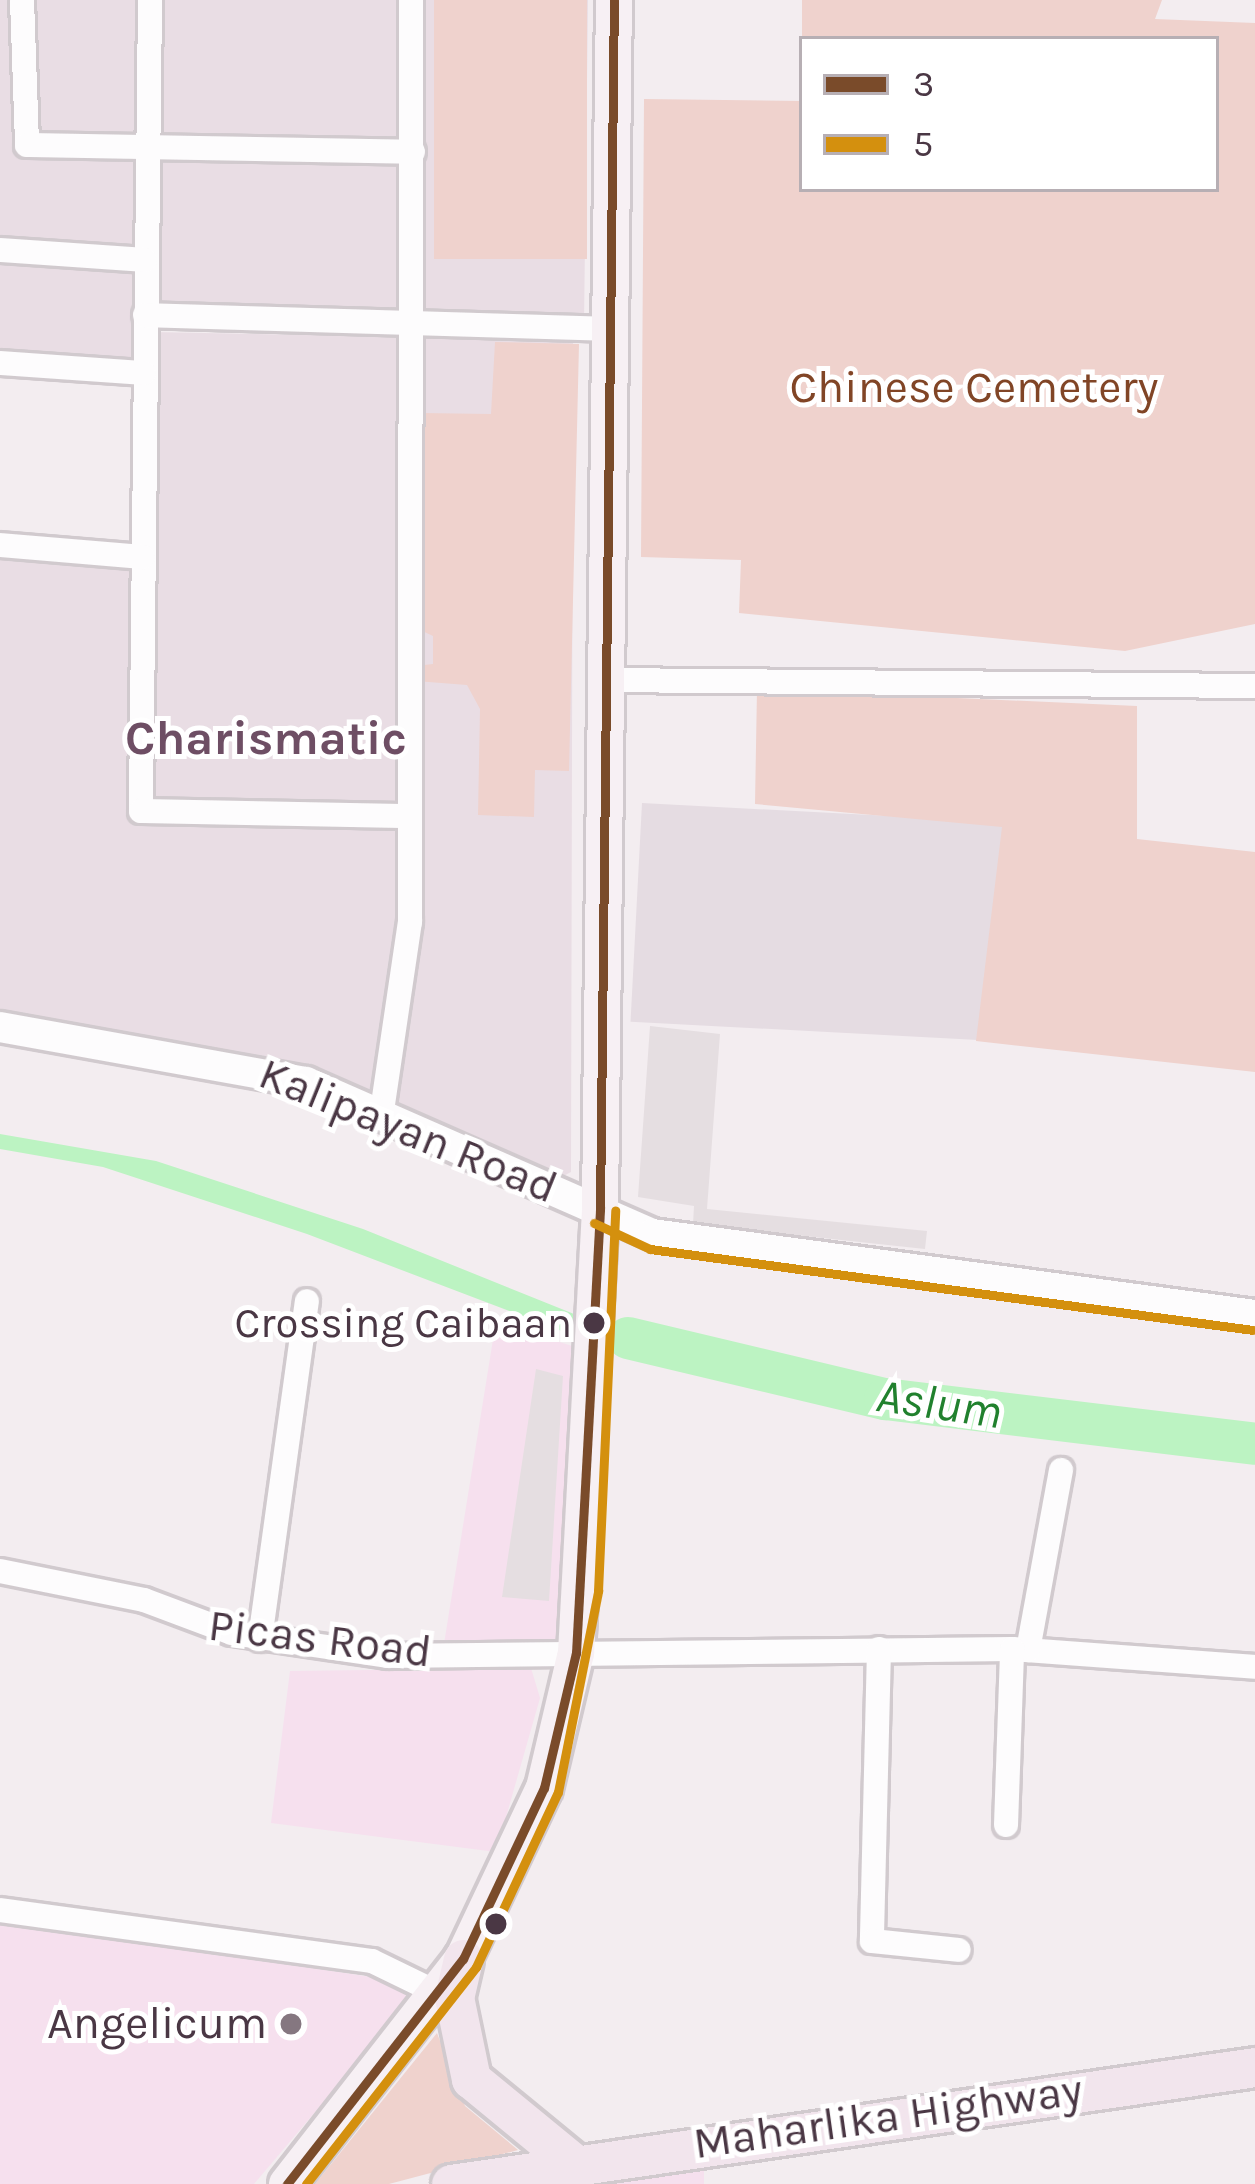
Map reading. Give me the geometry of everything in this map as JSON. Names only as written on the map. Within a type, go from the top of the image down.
[{"type":"main road","points":[[287,2184],[463,1959],[544,1788],[576,1653],[600,1209],[614,0]]},
{"type":"main road","points":[[463,1959],[454,1997],[470,2079],[572,2161]]},
{"type":"main road","name":"Maharlika Highway","points":[[451,2184],[572,2161],[1255,2067]]},
{"type":"street","points":[[22,0],[27,146],[413,152]]},
{"type":"street","points":[[150,0],[141,811],[403,816]]},
{"type":"street","points":[[382,1111],[410,922],[403,816],[411,0]]},
{"type":"street","points":[[0,250],[146,260]]},
{"type":"street","points":[[145,315],[409,329],[610,329]]},
{"type":"street","points":[[0,363],[144,373]]},
{"type":"street","points":[[0,545],[142,557]]},
{"type":"street","points":[[604,680],[1255,686]]},
{"type":"street","name":"Kalipayan Road","points":[[0,1027],[234,1063],[382,1111],[652,1234],[1255,1315]]},
{"type":"street","points":[[260,1639],[307,1301]]},
{"type":"street","points":[[1006,1825],[1020,1650],[1061,1470]]},
{"type":"street","name":"Picas Road","points":[[0,1571],[260,1639],[387,1656],[1020,1650],[1255,1667]]},
{"type":"street","points":[[879,1649],[872,1941],[959,1950]]},
{"type":"street","points":[[0,1910],[373,1961],[440,1994]]},
{"type":"shaded area","points":[[0,0],[588,0],[584,324],[136,311],[133,365],[0,357]]},
{"type":"shaded area","name":"Charismatic","points":[[152,332],[573,340],[571,1172],[556,1180],[291,1067],[0,1016],[0,552],[147,563]]},
{"type":"shaded area","points":[[642,803],[1004,822],[992,1041],[631,1022]]},
{"type":"shaded area","points":[[650,1026],[720,1034],[707,1209],[927,1231],[925,1249],[693,1224],[694,1206],[638,1197]]},
{"type":"shaded area","points":[[0,1134],[156,1161],[363,1229],[579,1316],[580,1338],[307,1234],[103,1167],[0,1149]]},
{"type":"shaded area","points":[[496,1321],[575,1347],[556,1645],[444,1644]]},
{"type":"shaded area","points":[[536,1369],[563,1376],[549,1601],[502,1597]]},
{"type":"shaded area","points":[[531,1668],[540,1698],[496,1852],[271,1823],[290,1671]]},
{"type":"shaded area","points":[[0,1920],[423,1985],[254,2184],[0,2184]]},
{"type":"shaded area","points":[[704,2169],[704,2184],[567,2184]]},
{"type":"green space","points":[[434,0],[587,0],[587,259],[434,259]]},
{"type":"green space","name":"Chinese Cemetery","points":[[802,0],[1162,0],[1155,19],[1255,23],[1255,624],[1125,651],[739,613],[741,560],[641,557],[644,99],[799,101],[799,192],[1219,192],[1219,36],[802,36]]},
{"type":"green space","points":[[495,342],[579,344],[569,771],[535,770],[534,817],[478,815],[480,709],[467,685],[416,681],[416,666],[433,664],[433,636],[416,628],[421,413],[491,414]]},
{"type":"green space","points":[[757,689],[1137,706],[1137,839],[1255,852],[1255,1072],[976,1041],[1002,827],[755,804]]},
{"type":"green space","points":[[437,2033],[465,2106],[518,2150],[389,2184],[315,2184]]},
{"type":"waterway","name":"Aslum","points":[[628,1338],[885,1399],[1255,1444]]},
{"type":"transit line","name":"3","points":[[287,2184],[463,1959],[544,1788],[576,1653],[600,1209],[614,0]]},
{"type":"transit line","name":"5","points":[[306,2184],[476,1967],[558,1792],[598,1591],[615,1210]]},
{"type":"transit line","name":"5","points":[[594,1223],[650,1249],[1253,1330]]},
{"type":"place","name":"Crossing Caibaan","points":[[594,1323]]},
{"type":"place","name":"Angelicum","points":[[291,2024]]},
{"type":"district","name":"Charismatic","points":[[266,739]]}]
